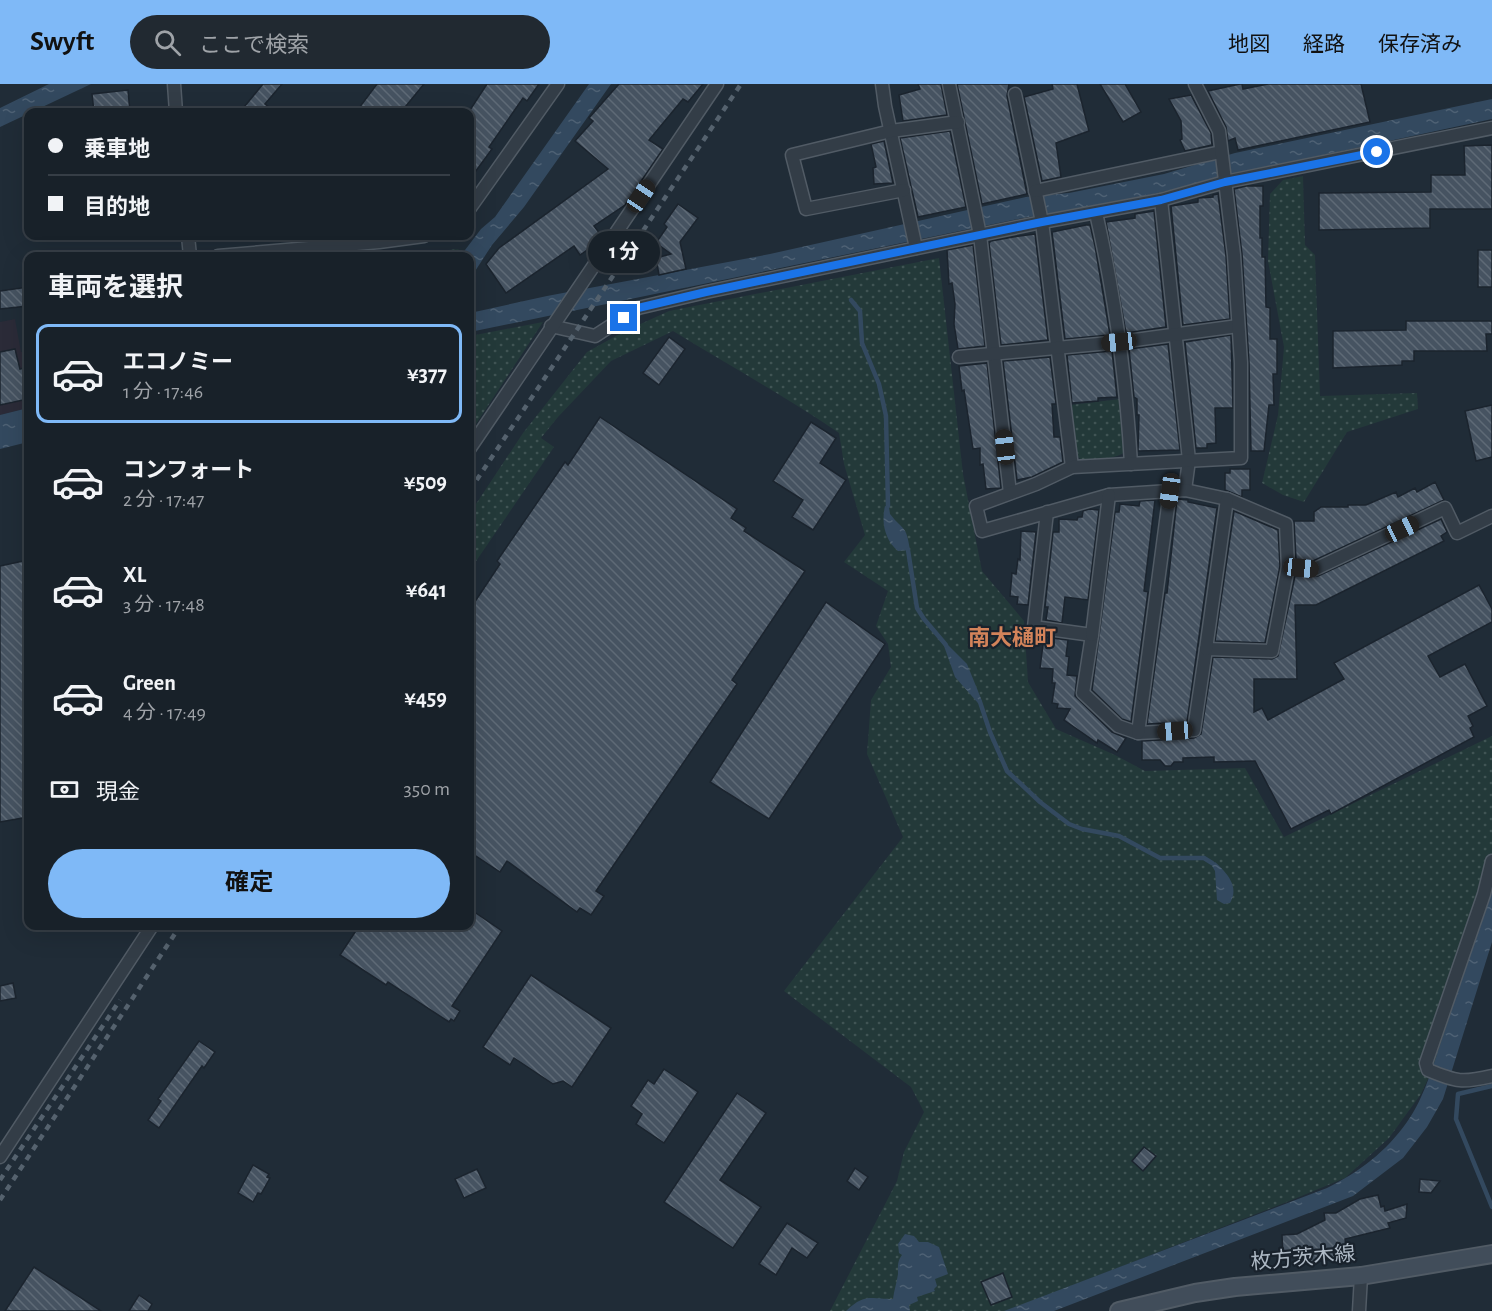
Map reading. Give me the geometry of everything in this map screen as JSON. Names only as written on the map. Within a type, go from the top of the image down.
[{"type":"main road","name":"枚方茨木線","points":[[1119,1311],[1195,1293],[1235,1287],[1361,1276],[1492,1254]]},
{"type":"street","points":[[174,84],[176,108]]},
{"type":"street","points":[[474,202],[558,84]]},
{"type":"street","points":[[474,442],[717,84]]},
{"type":"street","points":[[882,84],[916,248]]},
{"type":"street","points":[[950,84],[980,235],[1010,493]]},
{"type":"street","points":[[1195,84],[1220,131],[1234,255],[1241,363],[1241,458],[1072,467],[1036,484],[976,506],[982,531],[1109,495],[1185,490],[1227,500],[1286,524],[1288,567],[1272,651],[1206,649]]},
{"type":"street","points":[[1015,94],[1042,222],[1072,467]]},
{"type":"street","points":[[903,190],[806,209],[792,155],[891,131],[958,122]]},
{"type":"street","points":[[551,326],[595,336],[638,308],[706,292],[1042,222],[1161,200],[1225,182],[1492,128]]},
{"type":"street","points":[[1035,191],[1221,152]]},
{"type":"street","points":[[1161,200],[1189,460],[1185,490]]},
{"type":"street","points":[[1096,213],[1110,273],[1128,405],[1131,464]]},
{"type":"street","points":[[264,252],[394,240]]},
{"type":"street","points":[[959,357],[1119,342],[1238,326]]},
{"type":"street","points":[[1138,733],[1170,491]]},
{"type":"street","points":[[1109,495],[1083,693],[1118,726],[1138,733],[1194,730],[1227,500]]},
{"type":"street","points":[[1288,567],[1315,569],[1445,508],[1457,533],[1492,516]]},
{"type":"street","points":[[1047,512],[1034,627],[1092,635]]},
{"type":"street","points":[[1492,861],[1484,894],[1426,1063],[1428,1070],[1451,1080],[1465,1082],[1492,1076]]},
{"type":"street","points":[[0,1157],[149,930]]},
{"type":"street","points":[[1359,1311],[1361,1276]]},
{"type":"shaded area","points":[[15,319],[21,352],[24,352],[24,409],[0,415],[0,322]]},
{"type":"green space","points":[[1303,176],[1305,245],[1315,255],[1320,396],[1417,393],[1418,409],[1347,432],[1304,502],[1283,495],[1262,483],[1278,415],[1284,347],[1268,261],[1270,194],[1283,180]]},
{"type":"green space","points":[[459,249],[456,252],[426,252]]},
{"type":"green space","points":[[939,258],[963,474],[982,571],[1024,621],[1028,682],[1056,729],[1145,771],[1245,768],[1284,837],[1492,736],[1492,902],[1439,1055],[1421,1094],[1389,1138],[1345,1178],[1007,1311],[830,1311],[897,1181],[904,1152],[924,1112],[911,1087],[784,991],[903,837],[867,754],[871,700],[891,667],[888,644],[876,626],[888,591],[844,562],[865,535],[844,464],[839,433],[673,331],[611,361],[558,417],[541,438],[554,447],[474,564],[474,507],[523,433],[587,352],[669,311]]},
{"type":"green space","points":[[543,322],[474,427],[474,335]]},
{"type":"green space","points":[[1120,399],[1126,451],[1112,457],[1084,462],[1077,456],[1071,405]]},
{"type":"water","points":[[49,84],[91,84],[40,108],[24,108],[24,116],[0,127],[0,108]]},
{"type":"water","points":[[589,84],[611,84],[524,207],[492,245],[474,273],[474,252],[464,252],[481,229],[495,217]]},
{"type":"water","points":[[1492,99],[1492,119],[1079,211],[1028,217],[474,331],[474,312],[770,254],[1026,197],[1069,193],[1164,174],[1235,153]]},
{"type":"water","points":[[24,409],[24,443],[0,449],[0,415]]},
{"type":"water","points":[[885,506],[889,507],[890,514],[906,532],[910,550],[898,551],[890,542],[884,525]]},
{"type":"water","points":[[947,644],[967,664],[982,701],[978,703],[955,677],[944,646]]},
{"type":"water","points":[[1215,862],[1228,876],[1233,886],[1233,897],[1230,903],[1224,904],[1217,900],[1215,871],[1211,864]]},
{"type":"water","points":[[1492,884],[1492,942],[1443,1099],[1427,1127],[1403,1158],[1353,1196],[1054,1311],[1004,1311],[1327,1188],[1361,1168],[1381,1152],[1407,1122],[1424,1090]]},
{"type":"water","points":[[905,1234],[914,1236],[919,1242],[928,1242],[939,1247],[948,1274],[935,1279],[937,1286],[935,1291],[917,1297],[918,1301],[909,1305],[910,1311],[846,1311],[863,1299],[893,1299],[902,1255],[899,1253],[898,1244]]},
{"type":"building","points":[[263,84],[282,84],[265,104],[270,108],[243,108]]},
{"type":"building","points":[[377,84],[424,84],[404,108],[359,108]]},
{"type":"building","points":[[487,84],[539,84],[527,101],[523,98],[489,147],[492,149],[474,174],[474,108],[471,108]]},
{"type":"building","points":[[619,84],[703,84],[688,102],[683,99],[649,140],[663,149],[625,205],[594,226],[603,238],[580,255],[574,246],[506,293],[486,264],[499,248],[608,169],[575,141],[593,121],[589,118]]},
{"type":"building","points":[[918,84],[941,84],[947,115],[903,121],[899,95],[920,89]]},
{"type":"building","points":[[957,84],[1009,84],[1007,96],[1027,194],[982,204]]},
{"type":"building","points":[[1052,84],[1077,84],[1089,131],[1056,143],[1061,177],[1042,181],[1024,97],[1053,89]]},
{"type":"building","points":[[1100,84],[1125,84],[1141,112],[1123,122]]},
{"type":"building","points":[[1242,84],[1243,89],[1268,84],[1361,84],[1370,122],[1238,150],[1235,138],[1228,141],[1226,127],[1208,91]]},
{"type":"building","points":[[128,90],[130,108],[94,108],[92,94]]},
{"type":"building","points":[[1191,95],[1211,133],[1212,145],[1185,151],[1180,140],[1182,139],[1181,121],[1169,99]]},
{"type":"building","points":[[950,131],[966,207],[918,217],[900,138]]},
{"type":"building","points":[[884,141],[893,183],[874,184],[873,168],[876,167],[871,144]]},
{"type":"building","points":[[1492,145],[1492,209],[1430,209],[1430,228],[1319,230],[1319,193],[1431,192],[1431,175],[1465,175],[1464,146]]},
{"type":"building","points":[[1263,186],[1263,206],[1260,206],[1260,238],[1262,238],[1262,257],[1265,257],[1266,307],[1270,308],[1270,339],[1277,339],[1277,374],[1273,374],[1274,405],[1269,405],[1264,451],[1251,451],[1249,362],[1242,254],[1234,189]]},
{"type":"building","points":[[1218,194],[1226,256],[1230,319],[1183,325],[1171,206],[1198,202],[1198,198],[1213,197]]},
{"type":"building","points":[[678,204],[698,218],[680,242],[686,269],[659,275],[656,258],[671,254],[656,243],[667,227],[664,224]]},
{"type":"building","points":[[1154,211],[1166,327],[1126,333],[1106,222],[1135,218],[1135,214]]},
{"type":"building","points":[[1090,225],[1095,246],[1110,335],[1065,339],[1052,232]]},
{"type":"building","points":[[1035,234],[1048,340],[1001,345],[989,243]]},
{"type":"building","points":[[973,245],[985,346],[958,349],[954,324],[955,304],[952,283],[949,284],[947,250]]},
{"type":"building","points":[[1478,250],[1492,250],[1492,287],[1478,287]]},
{"type":"building","points":[[24,288],[24,306],[0,309],[0,291]]},
{"type":"building","points":[[1406,321],[1492,321],[1492,334],[1486,334],[1487,351],[1414,351],[1414,361],[1402,361],[1402,365],[1333,368],[1333,331],[1406,330]]},
{"type":"building","points":[[1231,335],[1233,408],[1215,408],[1216,443],[1207,444],[1207,448],[1196,448],[1185,342]]},
{"type":"building","points":[[669,337],[685,349],[659,385],[643,373]]},
{"type":"building","points":[[1168,344],[1180,450],[1138,451],[1139,415],[1137,415],[1137,399],[1134,397],[1129,349]]},
{"type":"building","points":[[15,349],[20,369],[24,368],[24,400],[0,405],[0,352]]},
{"type":"building","points":[[1112,351],[1117,397],[1072,403],[1067,355]]},
{"type":"building","points":[[1050,357],[1056,404],[1052,404],[1054,437],[1060,437],[1063,462],[1032,477],[1017,480],[1003,361]]},
{"type":"building","points":[[987,363],[1001,488],[986,489],[983,464],[980,465],[980,448],[973,449],[959,366]]},
{"type":"building","points":[[1492,405],[1492,457],[1476,461],[1465,411]]},
{"type":"building","points":[[600,417],[737,509],[731,518],[746,528],[744,531],[805,571],[732,680],[737,684],[596,891],[604,896],[591,915],[580,908],[577,912],[507,861],[500,872],[474,855],[474,603],[500,564],[497,561],[565,462],[568,465]]},
{"type":"building","points":[[811,422],[836,438],[820,463],[846,480],[813,530],[792,517],[803,500],[773,481]]},
{"type":"building","points":[[1230,469],[1250,469],[1250,490],[1242,490],[1242,497],[1225,490],[1225,473],[1230,473]]},
{"type":"building","points":[[1435,482],[1444,500],[1313,561],[1296,559],[1294,521],[1314,521],[1314,512],[1321,507],[1366,505],[1396,492],[1398,497],[1415,488],[1417,492]]},
{"type":"building","points":[[1177,499],[1217,508],[1187,722],[1147,724],[1165,593],[1167,593]]},
{"type":"building","points":[[1155,500],[1144,591],[1148,592],[1131,722],[1122,719],[1092,690],[1115,512],[1119,512],[1120,504],[1139,506],[1140,501]]},
{"type":"building","points":[[1099,510],[1088,600],[1065,597],[1062,623],[1046,620],[1048,607],[1045,607],[1053,532],[1059,532],[1059,519],[1077,520],[1078,517],[1082,517],[1083,511]]},
{"type":"building","points":[[1234,511],[1278,530],[1280,566],[1265,643],[1215,641]]},
{"type":"building","points":[[1441,519],[1447,532],[1441,536],[1444,541],[1316,605],[1295,605],[1297,679],[1254,679],[1254,712],[1262,708],[1268,720],[1344,679],[1334,663],[1479,585],[1492,609],[1492,622],[1428,656],[1440,677],[1465,664],[1487,706],[1468,716],[1473,726],[1470,728],[1474,737],[1331,814],[1329,810],[1291,829],[1255,761],[1214,762],[1214,757],[1183,758],[1183,762],[1174,762],[1171,766],[1165,766],[1160,760],[1142,760],[1142,741],[1194,738],[1201,734],[1213,657],[1272,659],[1278,656],[1295,576],[1318,576]]},
{"type":"building","points":[[1021,531],[1036,532],[1028,605],[1017,604],[1018,597],[1010,596],[1012,573],[1016,574],[1018,559],[1020,560]]},
{"type":"building","points":[[24,561],[24,818],[0,822],[0,566]]},
{"type":"building","points":[[826,602],[885,644],[769,819],[710,782]]},
{"type":"building","points":[[1044,637],[1068,640],[1067,675],[1077,676],[1075,696],[1112,732],[1126,738],[1117,752],[1098,740],[1097,743],[1064,720],[1070,709],[1057,708],[1058,704],[1052,703],[1055,683],[1052,683],[1053,669],[1040,668]]},
{"type":"building","points":[[474,912],[502,931],[452,1006],[460,1011],[454,1021],[451,1019],[449,1022],[388,982],[386,985],[340,955],[356,930],[474,930]]},
{"type":"building","points":[[531,975],[611,1028],[572,1087],[563,1081],[553,1084],[514,1058],[510,1065],[483,1047]]},
{"type":"building","points":[[13,983],[16,998],[0,1001],[0,986]]},
{"type":"building","points":[[199,1041],[215,1052],[204,1068],[202,1066],[159,1128],[148,1120],[161,1101],[158,1099]]},
{"type":"building","points":[[664,1069],[698,1092],[664,1143],[636,1124],[642,1114],[631,1106],[648,1080],[654,1084]]},
{"type":"building","points":[[737,1093],[766,1113],[720,1180],[761,1207],[733,1248],[664,1202]]},
{"type":"building","points":[[1144,1147],[1156,1156],[1143,1171],[1132,1161]]},
{"type":"building","points":[[253,1165],[269,1174],[267,1177],[270,1178],[261,1194],[258,1193],[253,1202],[238,1193]]},
{"type":"building","points":[[855,1168],[868,1177],[859,1190],[847,1181]]},
{"type":"building","points":[[477,1169],[486,1188],[464,1198],[455,1179]]},
{"type":"building","points":[[1420,1179],[1440,1181],[1431,1193],[1419,1192]]},
{"type":"building","points":[[1378,1195],[1381,1207],[1384,1206],[1385,1211],[1407,1204],[1406,1218],[1388,1223],[1390,1228],[1345,1239],[1347,1257],[1302,1264],[1301,1256],[1283,1256],[1282,1235],[1297,1234],[1325,1220],[1324,1213],[1336,1213],[1360,1199]]},
{"type":"building","points":[[787,1223],[818,1243],[807,1258],[792,1248],[776,1275],[759,1264]]},
{"type":"building","points":[[34,1267],[101,1311],[5,1311]]},
{"type":"building","points":[[1003,1273],[1012,1297],[991,1305],[981,1282]]},
{"type":"building","points":[[139,1295],[152,1304],[148,1311],[129,1311]]},
{"type":"waterway","points":[[851,300],[860,311],[862,343],[879,384],[886,416],[888,506]]},
{"type":"waterway","points":[[908,550],[917,608],[946,645]]},
{"type":"waterway","points":[[980,702],[1007,771],[1040,802],[1069,824],[1082,829],[1119,836],[1160,858],[1204,858],[1212,863]]},
{"type":"waterway","points":[[1492,1086],[1458,1094],[1456,1119],[1492,1207]]},
{"type":"railway","points":[[474,484],[741,84]]},
{"type":"railway","points":[[0,1200],[177,930]]},
{"type":"railway","points":[[0,1180],[120,1000]]},
{"type":"district","name":"南大樋町","points":[[1012,638]]},
{"type":"route","points":[[624,318],[638,308],[706,292],[1042,222],[1161,200],[1225,182],[1377,152]]}]
